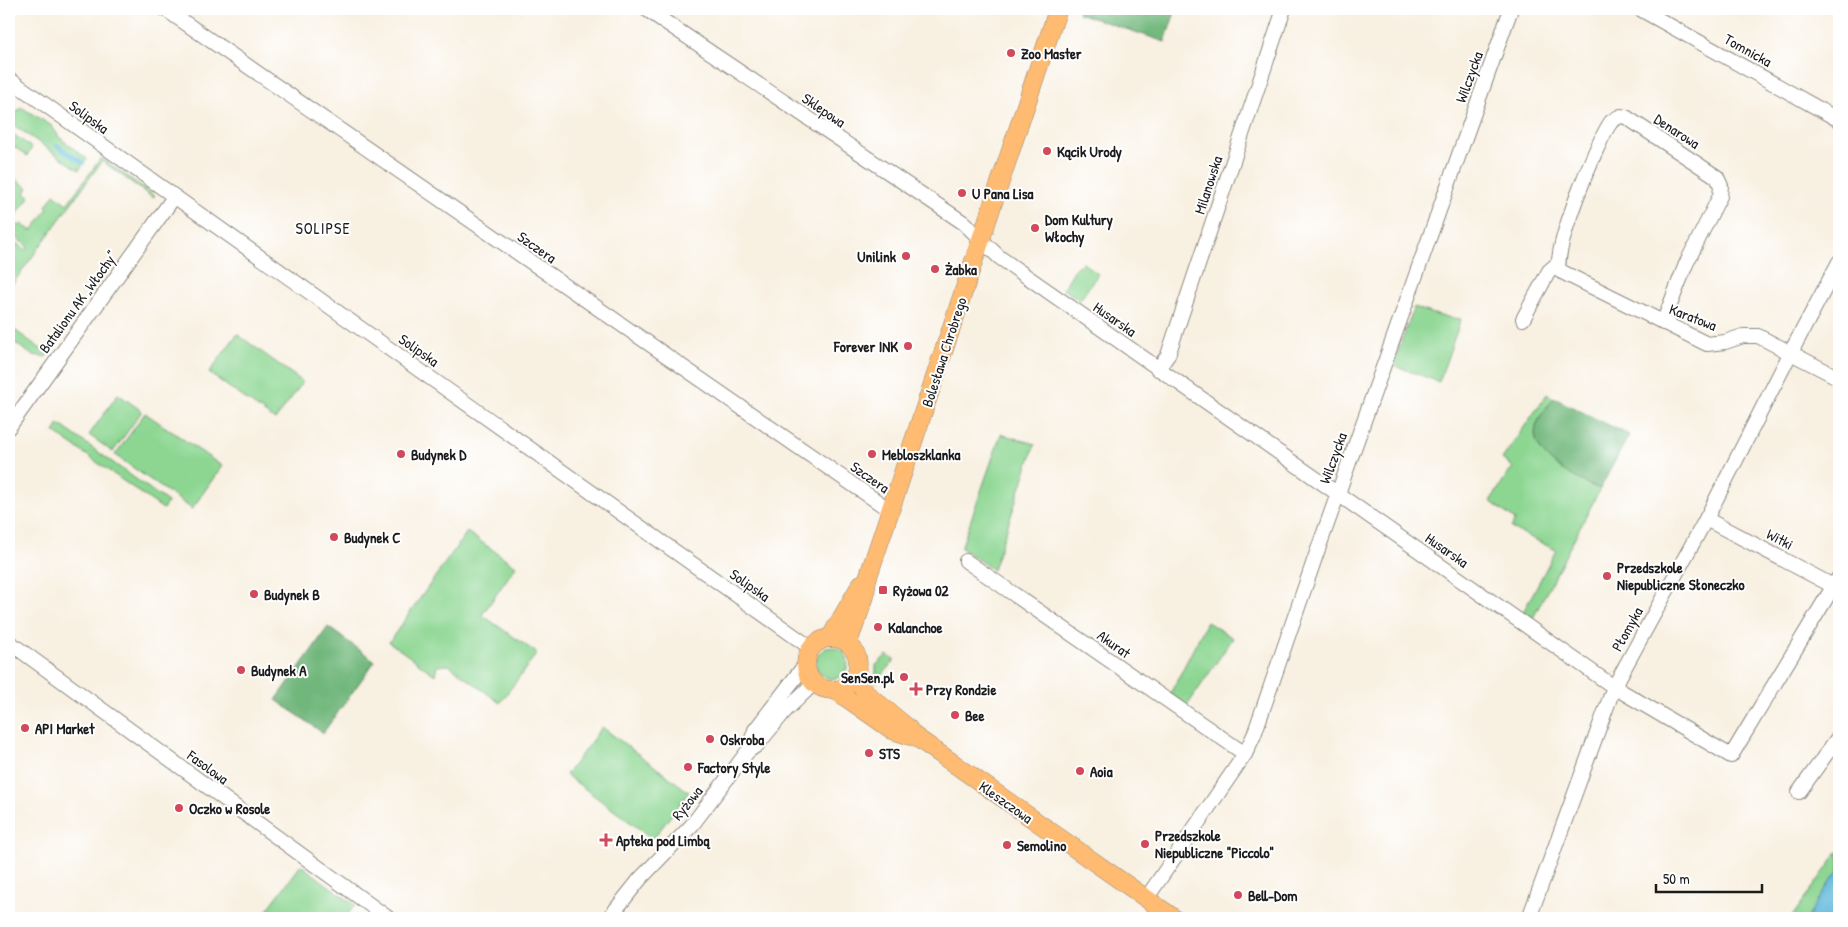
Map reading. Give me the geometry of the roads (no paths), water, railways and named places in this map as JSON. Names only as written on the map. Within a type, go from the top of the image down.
[{"type":"main road","name":"Bolesława Chrobrego","points":[[848,643],[865,597],[866,580],[891,511],[1058,9]]},
{"type":"main road","name":"Bolesława Chrobrego","points":[[830,638],[858,586],[866,580]]},
{"type":"main road","points":[[830,638],[848,643],[858,659],[855,677],[847,685],[835,690],[824,689],[814,683],[809,676],[806,665],[811,648],[819,641],[830,638]]},
{"type":"main road","name":"Kleszczowa","points":[[855,677],[861,687],[908,728],[913,735],[1174,918]]},
{"type":"main road","name":"Kleszczowa","points":[[835,690],[892,730],[904,736],[913,735]]},
{"type":"street","name":"Szczera","points":[[165,9],[891,511]]},
{"type":"street","name":"Sklepowa","points":[[646,9],[964,223],[982,240]]},
{"type":"street","name":"Milanowska","points":[[1158,369],[1168,355],[1284,9]]},
{"type":"street","name":"Wilczycka","points":[[1146,899],[1245,754],[1254,735],[1338,493],[1511,9]]},
{"type":"street","name":"Tomnicka","points":[[1640,9],[1839,120]]},
{"type":"street","name":"Solipska","points":[[9,79],[811,648]]},
{"type":"street","name":"Denarowa","points":[[1523,319],[1549,271],[1561,269],[1580,186],[1610,124],[1617,118],[1626,117],[1718,177],[1722,186],[1720,196],[1686,264],[1662,324]]},
{"type":"street","name":"Batalionu AK „Włochy”","points":[[9,427],[174,197]]},
{"type":"street","name":"Husarska","points":[[982,240],[999,257],[1614,687],[1731,756],[1838,584]]},
{"type":"street","name":"Płomyka","points":[[1529,918],[1614,687],[1706,519],[1790,352],[1839,262]]},
{"type":"street","name":"Karatowa","points":[[1561,269],[1662,324],[1707,344],[1725,342],[1749,335],[1758,336],[1839,378]]},
{"type":"street","name":"Witki","points":[[1706,519],[1838,584]]},
{"type":"street","name":"Akurat","points":[[966,561],[1245,754]]},
{"type":"street","name":"Fasolowa","points":[[9,642],[388,918]]},
{"type":"street","name":"Ryżowa","points":[[609,918],[640,879],[692,825],[748,751],[755,730],[806,665]]},
{"type":"street","name":"Ryżowa","points":[[748,751],[757,745],[785,711],[814,683]]},
{"type":"street","points":[[1799,792],[1839,736]]},
{"type":"water","points":[[1839,870],[1839,918],[1807,918],[1824,890]]},
{"type":"waterway","points":[[57,146],[83,163]]},
{"type":"place","name":"Zoo Master","points":[[1011,53]]},
{"type":"place","name":"Kącik Urody","points":[[1047,151]]},
{"type":"place","name":"U Pana Lisa","points":[[962,193]]},
{"type":"place","name":"Dom Kultury Włochy","points":[[1035,228]]},
{"type":"place","name":"Unilink","points":[[906,256]]},
{"type":"place","name":"Żabka","points":[[935,269]]},
{"type":"place","name":"Forever INK","points":[[908,346]]},
{"type":"place","name":"Budynek D","points":[[401,454]]},
{"type":"place","name":"Mebloszklanka","points":[[872,454]]},
{"type":"place","name":"Budynek C","points":[[334,537]]},
{"type":"place","name":"Przedszkole Niepubliczne Słoneczko","points":[[1607,576]]},
{"type":"place","name":"Ryżowa 02","points":[[883,590]]},
{"type":"place","name":"Budynek B","points":[[254,594]]},
{"type":"place","name":"Kalanchoe","points":[[878,627]]},
{"type":"place","name":"Budynek A","points":[[241,670]]},
{"type":"place","name":"SenSen.pl","points":[[904,677]]},
{"type":"place","name":"Przy Rondzie","points":[[916,689]]},
{"type":"place","name":"Bee","points":[[955,715]]},
{"type":"place","name":"API Market","points":[[25,728]]},
{"type":"place","name":"Oskroba","points":[[710,739]]},
{"type":"place","name":"STS","points":[[869,753]]},
{"type":"place","name":"Factory Style","points":[[688,767]]},
{"type":"place","name":"Aoia","points":[[1080,771]]},
{"type":"place","name":"Oczko w Rosole","points":[[179,808]]},
{"type":"place","name":"Apteka pod Limbą","points":[[606,840]]},
{"type":"place","name":"Przedszkole Niepubliczne \"Piccolo\"","points":[[1145,844]]},
{"type":"place","name":"Semolino","points":[[1007,845]]},
{"type":"place","name":"Bell-Dom","points":[[1238,895]]},
{"type":"district","name":"SOLIPSE","points":[[323,228]]}]
